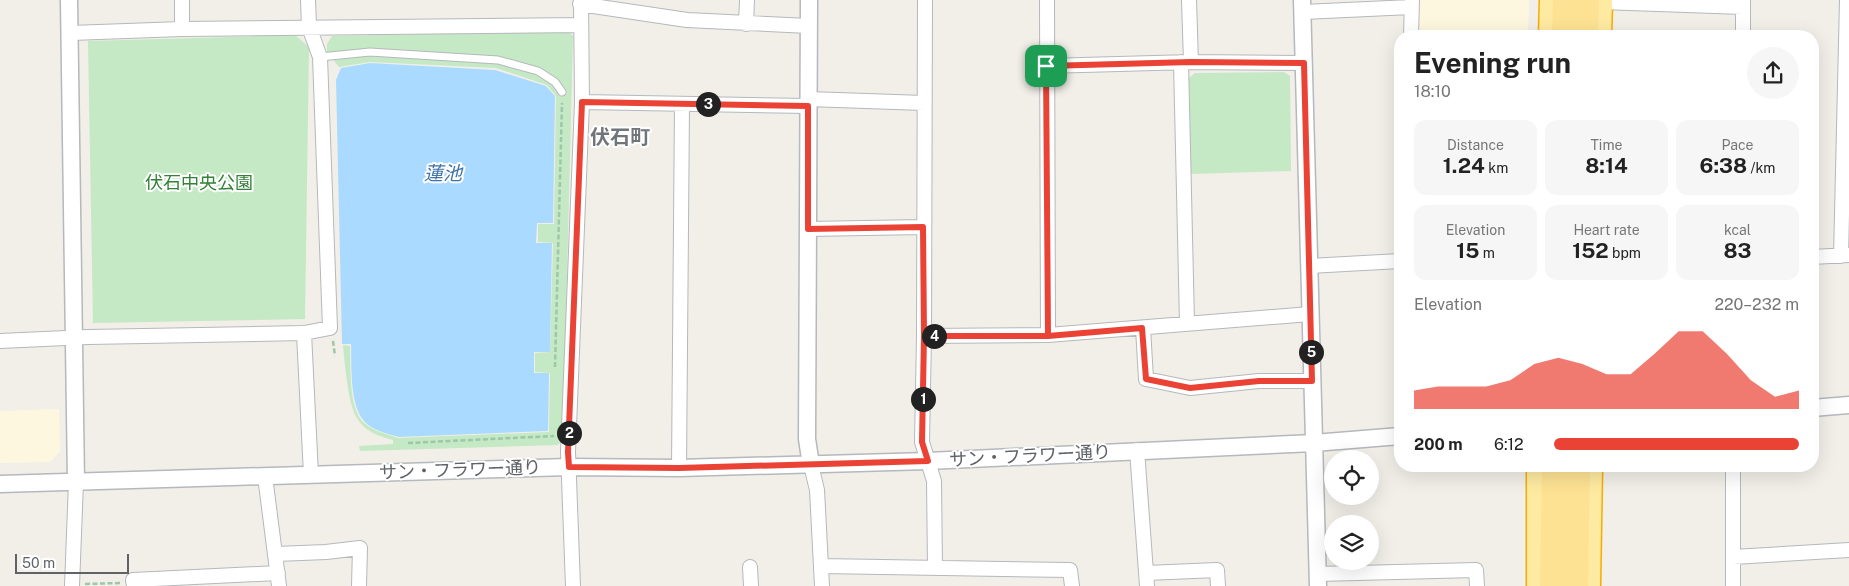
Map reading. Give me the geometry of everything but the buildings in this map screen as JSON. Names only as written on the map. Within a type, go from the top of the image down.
[{"type":"highway","points":[[1550,30],[1551,0]]},
{"type":"highway","points":[[1564,30],[1565,0]]},
{"type":"highway","points":[[1588,30],[1596,1]]},
{"type":"highway","points":[[1596,1],[1599,30]]},
{"type":"highway","points":[[1538,472],[1538,586]]},
{"type":"highway","points":[[1552,586],[1554,472]]},
{"type":"highway","points":[[1576,586],[1578,472]]},
{"type":"highway","points":[[1589,586],[1591,472]]},
{"type":"street","points":[[69,0],[77,452],[72,584]]},
{"type":"street","points":[[182,0],[182,29]]},
{"type":"street","points":[[0,341],[304,332],[330,328],[320,57],[310,27],[308,0]]},
{"type":"street","points":[[746,24],[747,0]]},
{"type":"street","points":[[809,0],[807,439],[817,490],[822,586]]},
{"type":"street","points":[[925,0],[922,442],[934,481],[935,567]]},
{"type":"street","points":[[1047,0],[1048,336]]},
{"type":"street","points":[[1187,323],[1186,62],[1189,0]]},
{"type":"street","points":[[1819,257],[1845,255],[1848,0]]},
{"type":"street","points":[[1596,1],[1743,3],[1743,30]]},
{"type":"street","points":[[573,586],[568,452],[582,102],[580,2],[687,20],[809,26]]},
{"type":"street","points":[[1411,30],[1411,3],[1302,6],[1317,580],[1476,570],[1477,586]]},
{"type":"street","points":[[71,33],[182,29],[580,24]]},
{"type":"street","points":[[1046,66],[1186,62],[1304,63]]},
{"type":"street","points":[[582,102],[924,104]]},
{"type":"street","points":[[679,468],[682,104]]},
{"type":"street","points":[[808,229],[923,227]]},
{"type":"street","points":[[1309,266],[1394,261]]},
{"type":"street","points":[[924,336],[1048,336],[1310,314]]},
{"type":"street","points":[[1142,328],[1146,379],[1190,388],[1259,381],[1312,381]]},
{"type":"street","points":[[304,332],[312,475]]},
{"type":"street","points":[[1819,407],[1849,405]]},
{"type":"street","name":"サン・フラワー通り","points":[[0,484],[569,467],[679,468],[812,465],[928,461],[1394,436]]},
{"type":"street","points":[[1137,450],[1146,580],[1216,570],[1218,586]]},
{"type":"street","points":[[1733,472],[1733,586]]},
{"type":"street","points":[[134,584],[133,580],[279,580],[265,476]]},
{"type":"street","points":[[276,554],[326,552],[360,548],[359,586]]},
{"type":"street","points":[[1733,557],[1849,550]]},
{"type":"street","points":[[821,566],[1070,570],[1072,586]]},
{"type":"street","points":[[750,567],[751,586]]},
{"type":"lane","points":[[320,57],[370,52],[498,60],[538,71],[555,82],[562,92]]},
{"type":"path","points":[[555,376],[562,107]]},
{"type":"path","points":[[408,443],[554,436],[554,441]]},
{"type":"path","points":[[72,584],[134,584]]},
{"type":"shaded area","points":[[1418,0],[1529,0],[1528,30],[1417,30]]},
{"type":"shaded area","points":[[59,409],[60,451],[50,462],[0,463],[0,411]]},
{"type":"green space","points":[[568,31],[573,36],[563,439],[558,445],[360,451],[359,446],[393,444],[393,440],[373,433],[360,423],[356,416],[350,399],[343,345],[350,346],[351,386],[358,415],[363,422],[375,430],[398,438],[549,432],[550,373],[535,372],[535,353],[550,352],[553,243],[538,242],[538,224],[554,224],[556,96],[547,85],[496,68],[370,62],[339,67],[327,52],[327,44],[332,36]]},
{"type":"green space","name":"伏石中央公園","points":[[295,35],[309,47],[305,319],[93,323],[88,41]]},
{"type":"green space","points":[[1284,72],[1290,76],[1291,171],[1190,174],[1189,78],[1195,73]]},
{"type":"water","name":"蓮池","points":[[370,63],[495,70],[546,86],[555,96],[553,223],[537,223],[536,243],[552,243],[550,352],[534,352],[534,373],[549,373],[548,431],[399,437],[371,427],[359,413],[352,384],[351,344],[342,344],[336,80],[341,68]]},
{"type":"district","name":"伏石町","points":[[620,137]]},
{"type":"route","points":[[1046,66],[1048,336],[924,336],[922,442],[928,461],[679,468],[569,467],[568,452],[582,102],[808,106],[808,229],[923,227],[924,336],[986,336],[1048,336],[1142,328],[1146,379],[1190,388],[1259,381],[1312,381],[1304,63],[1191,62],[1046,66]]}]
